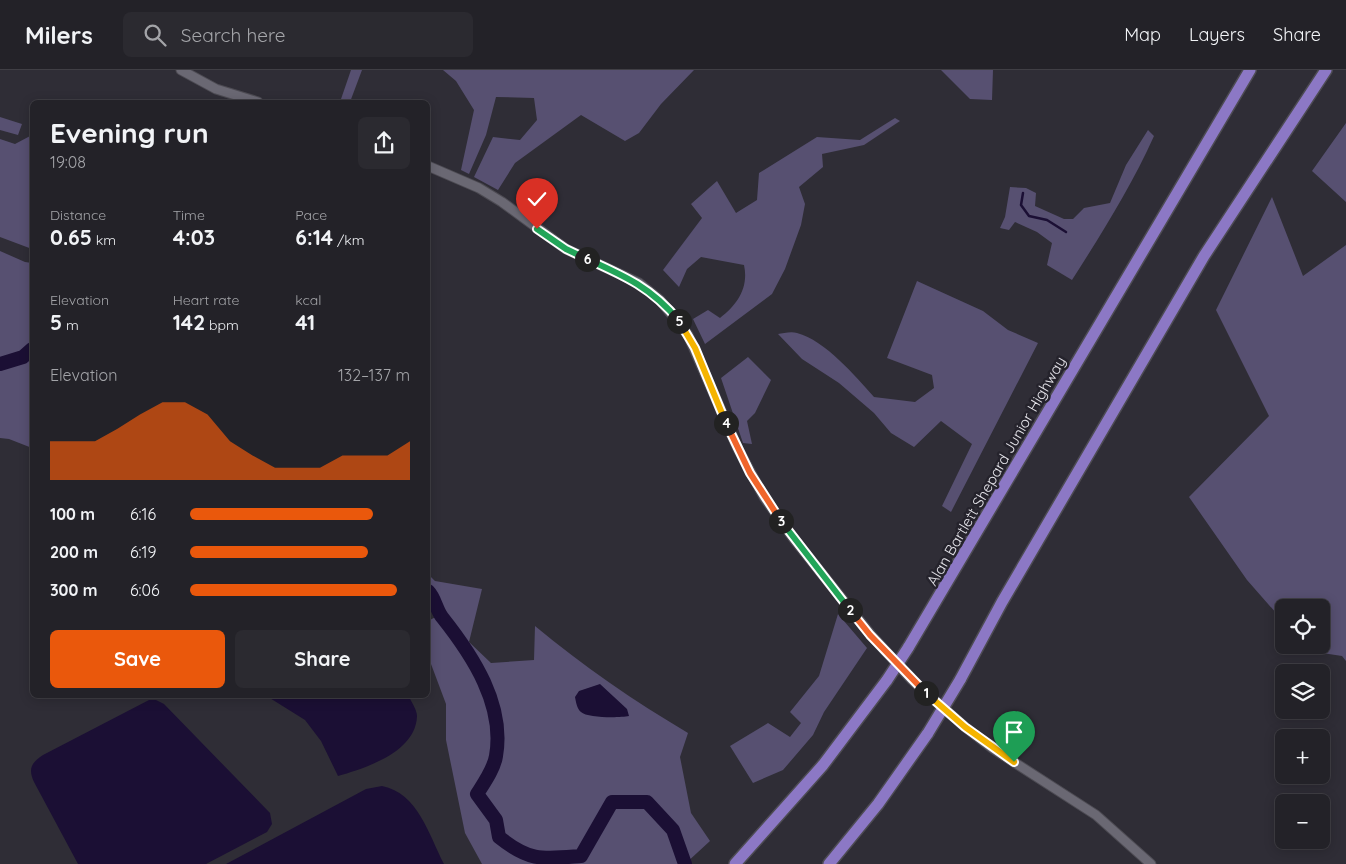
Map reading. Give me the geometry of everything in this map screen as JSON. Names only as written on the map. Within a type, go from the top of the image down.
[{"type":"highway","name":"Alan Bartlett Shepard Junior Highway","points":[[735,864],[823,766],[887,680],[908,648],[1250,70]]},
{"type":"highway","points":[[829,864],[878,804],[928,733],[960,680],[1002,602],[1204,256],[1326,70]]},
{"type":"street","points":[[181,70],[216,89],[252,100]]},
{"type":"street","points":[[430,167],[479,188],[502,202],[566,249],[639,284],[660,300],[688,335],[738,449],[764,497],[794,539],[870,635],[912,680],[965,727],[992,748],[1096,815],[1151,864]]},
{"type":"shaded area","points":[[351,70],[362,70],[351,100],[341,100]]},
{"type":"shaded area","points":[[443,70],[694,70],[661,104],[639,133],[625,141],[581,115],[515,163],[498,190],[474,177],[493,137],[520,140],[537,120],[534,98],[496,97],[486,135],[469,174],[461,170],[474,110],[456,81]]},
{"type":"shaded area","points":[[941,70],[993,70],[992,100],[970,99]]},
{"type":"shaded area","points":[[0,117],[22,124],[18,135],[0,130]]},
{"type":"shaded area","points":[[895,118],[900,121],[864,145],[822,154],[823,167],[799,187],[805,204],[801,225],[785,269],[772,294],[705,344],[693,319],[708,310],[720,318],[726,313],[740,295],[745,281],[745,273],[744,265],[701,257],[687,269],[679,287],[663,270],[702,218],[691,204],[717,181],[736,213],[757,200],[759,173],[817,137],[860,140]]},
{"type":"shaded area","points":[[1346,123],[1346,202],[1312,171]]},
{"type":"shaded area","points":[[1148,130],[1154,136],[1136,173],[1116,210],[1072,280],[1047,265],[1052,243],[1037,232],[1015,222],[1009,230],[1000,228],[1005,217],[1010,187],[1026,188],[1036,193],[1035,206],[1064,219],[1073,219],[1084,208],[1110,203],[1126,165]]},
{"type":"shaded area","points":[[30,136],[30,248],[0,237],[0,139],[15,144]]},
{"type":"shaded area","points":[[1272,197],[1303,276],[1346,245],[1346,661],[1342,656],[1329,654],[1330,599],[1275,599],[1275,612],[1247,580],[1189,497],[1269,416],[1216,310]]},
{"type":"shaded area","points":[[0,251],[30,263],[30,447],[9,439],[0,438]]},
{"type":"shaded area","points":[[917,281],[983,311],[1008,330],[1038,343],[951,512],[942,506],[972,444],[941,421],[914,447],[891,433],[874,413],[839,383],[802,359],[778,334],[795,332],[818,343],[839,360],[874,397],[915,402],[934,388],[932,375],[887,358]]},
{"type":"shaded area","points":[[748,357],[771,380],[755,413],[747,421],[752,444],[743,443],[721,378]]},
{"type":"shaded area","points":[[430,576],[435,581],[482,589],[469,642],[491,663],[534,660],[535,626],[609,683],[688,733],[680,757],[691,813],[710,841],[685,864],[482,864],[465,833],[446,740],[446,704],[430,661],[430,620],[445,612],[430,589]]},
{"type":"shaded area","points":[[838,614],[867,648],[824,712],[813,735],[783,770],[753,783],[730,746],[768,723],[790,737],[801,723],[790,712],[819,676]]},
{"type":"shaded area","points":[[600,684],[627,709],[629,716],[596,716],[584,714],[580,711],[575,697],[579,691]]},
{"type":"shaded area","points":[[270,698],[410,698],[417,716],[414,729],[399,749],[375,763],[338,776],[321,741],[305,720]]},
{"type":"shaded area","points":[[149,700],[156,700],[164,704],[270,813],[272,824],[267,832],[206,864],[78,864],[34,782],[31,773],[33,764],[43,755]]},
{"type":"shaded area","points":[[382,786],[394,790],[405,797],[413,806],[427,828],[444,864],[226,864],[366,789]]},
{"type":"waterway","points":[[1023,193],[1021,205],[1029,216],[1047,220],[1066,232]]},
{"type":"waterway","points":[[0,364],[23,357],[30,351]]},
{"type":"waterway","points":[[430,594],[440,614],[475,665],[491,700],[496,718],[498,737],[496,756],[491,771],[477,794],[496,820],[499,837],[520,851],[537,857],[581,856],[612,802],[647,802],[673,830],[685,864]]},
{"type":"route","points":[[537,229],[566,249],[639,284],[650,291],[671,311],[695,348],[750,473],[764,497],[794,539],[870,635],[912,680],[965,727],[1014,762]]}]
